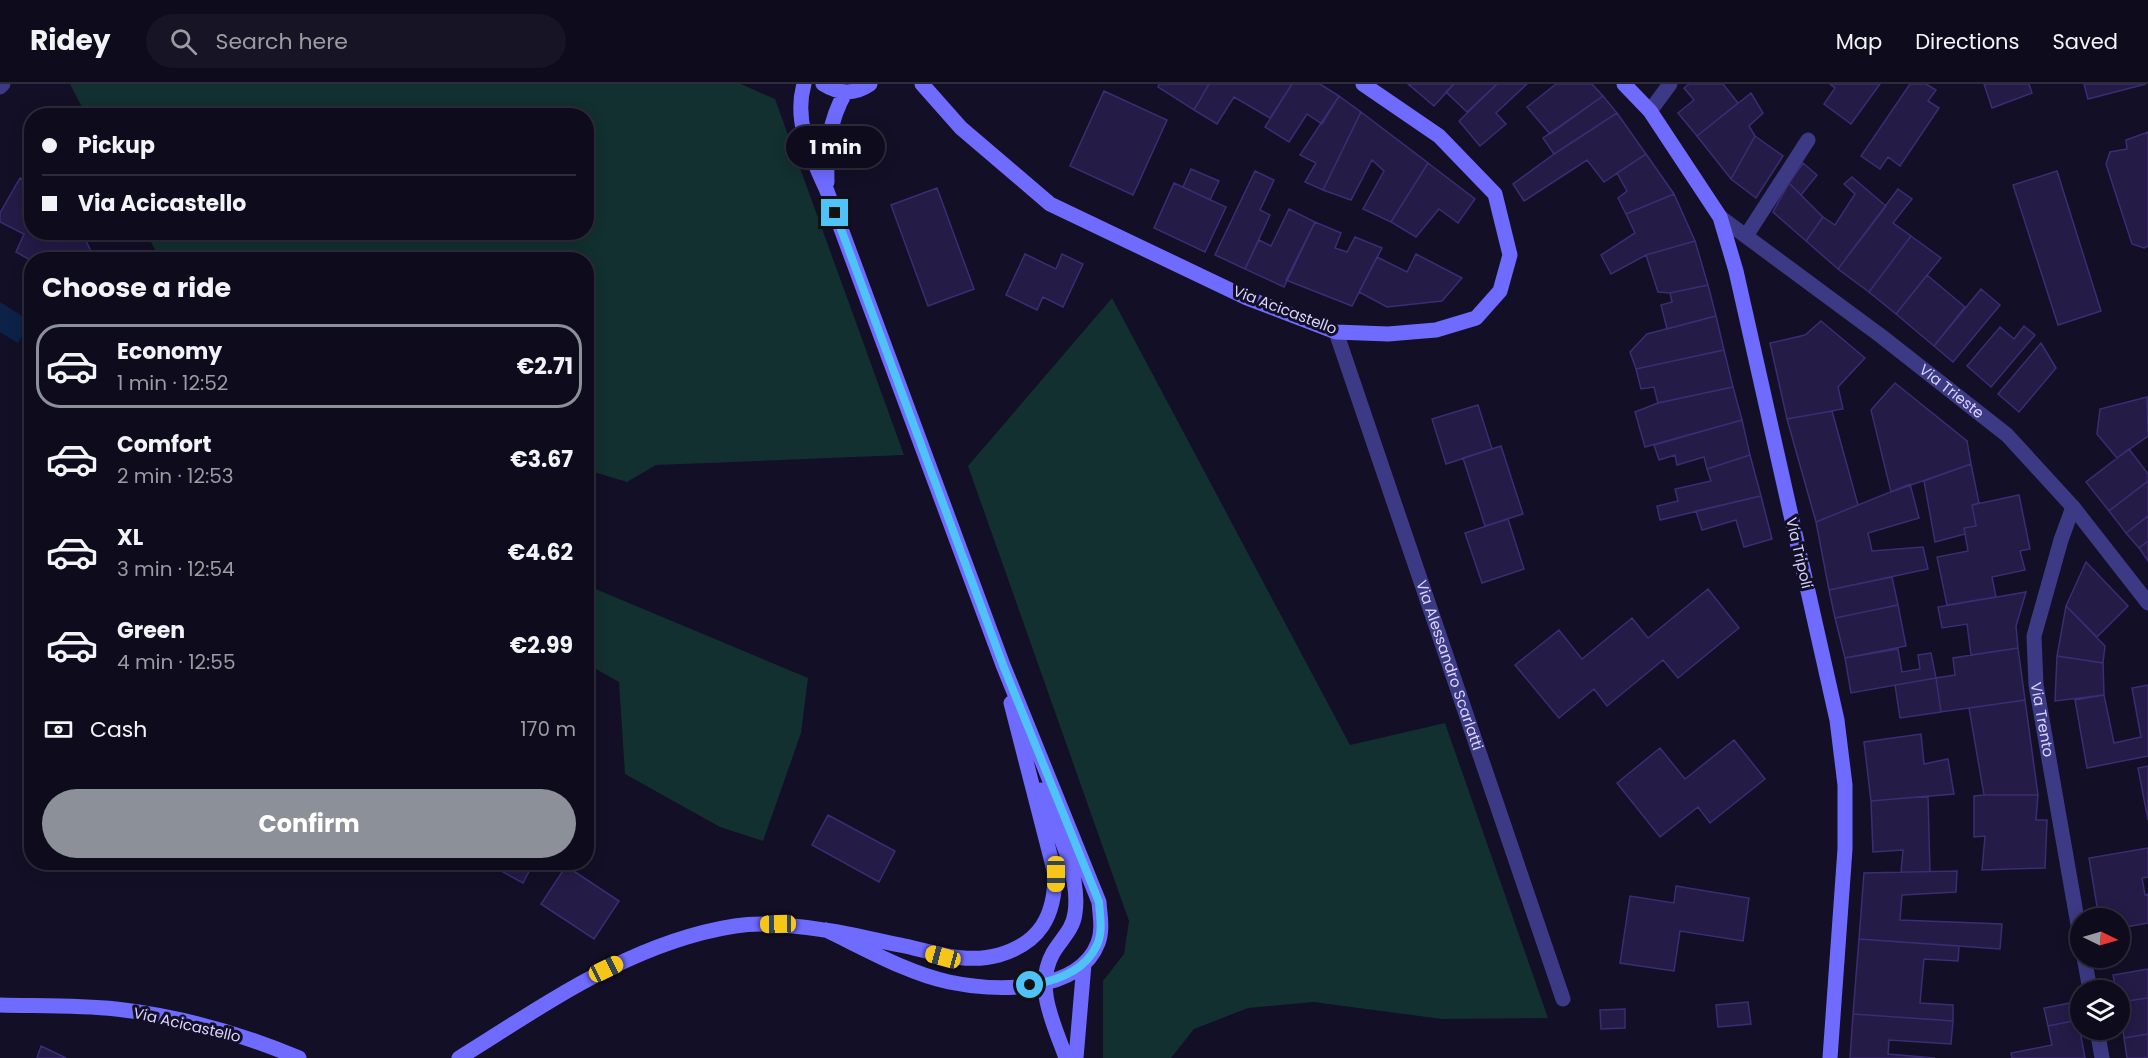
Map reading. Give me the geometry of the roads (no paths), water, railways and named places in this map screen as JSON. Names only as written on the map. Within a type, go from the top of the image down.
[{"type":"main road","points":[[804,84],[801,117],[804,139],[827,191],[1003,665],[1099,902],[1101,926],[1098,944],[1084,964],[1066,976],[1045,983],[1016,987],[994,987],[947,981],[911,969],[826,930]]},
{"type":"main road","points":[[823,84],[833,90],[846,93],[857,91],[870,84]]},
{"type":"main road","name":"Via Acicastello","points":[[922,84],[961,128],[1050,204],[1247,298],[1336,332],[1388,334],[1436,330],[1476,318],[1500,291],[1510,255],[1495,194],[1439,136],[1363,84]]},
{"type":"main road","name":"Via Tripoli","points":[[1624,84],[1650,111],[1720,217],[1736,271],[1837,720],[1845,785],[1845,849],[1830,1058]]},
{"type":"main road","points":[[827,191],[826,156],[830,134],[837,107],[846,93]]},
{"type":"main road","points":[[459,1058],[590,977],[639,953],[693,935],[737,925],[778,924],[826,930],[908,947],[943,957],[997,956],[1019,948],[1037,935],[1050,915],[1055,894],[1056,874],[1017,732],[1003,665]]},
{"type":"main road","points":[[1017,732],[1065,848],[1074,885],[1075,913],[1068,933],[1054,951],[1045,970],[1045,995],[1066,1058]]},
{"type":"main road","points":[[1076,1058],[1084,964]]},
{"type":"main road","name":"Via Acicastello","points":[[0,1005],[116,1009],[184,1022],[272,1047],[299,1058]]},
{"type":"street","points":[[1650,111],[1670,84]]},
{"type":"street","points":[[1746,236],[1808,140]]},
{"type":"street","name":"Via Trieste","points":[[1720,217],[1881,336],[2007,435],[2073,507],[2148,603]]},
{"type":"street","name":"Via Alessandro Scarlatti","points":[[1336,332],[1563,999]]},
{"type":"street","name":"Via Trento","points":[[2073,507],[2061,540],[2034,636],[2036,685],[2075,908]]},
{"type":"street","points":[[2099,1040],[2102,1058]]},
{"type":"water","points":[[0,302],[24,317],[24,332],[18,343],[0,332]]}]
